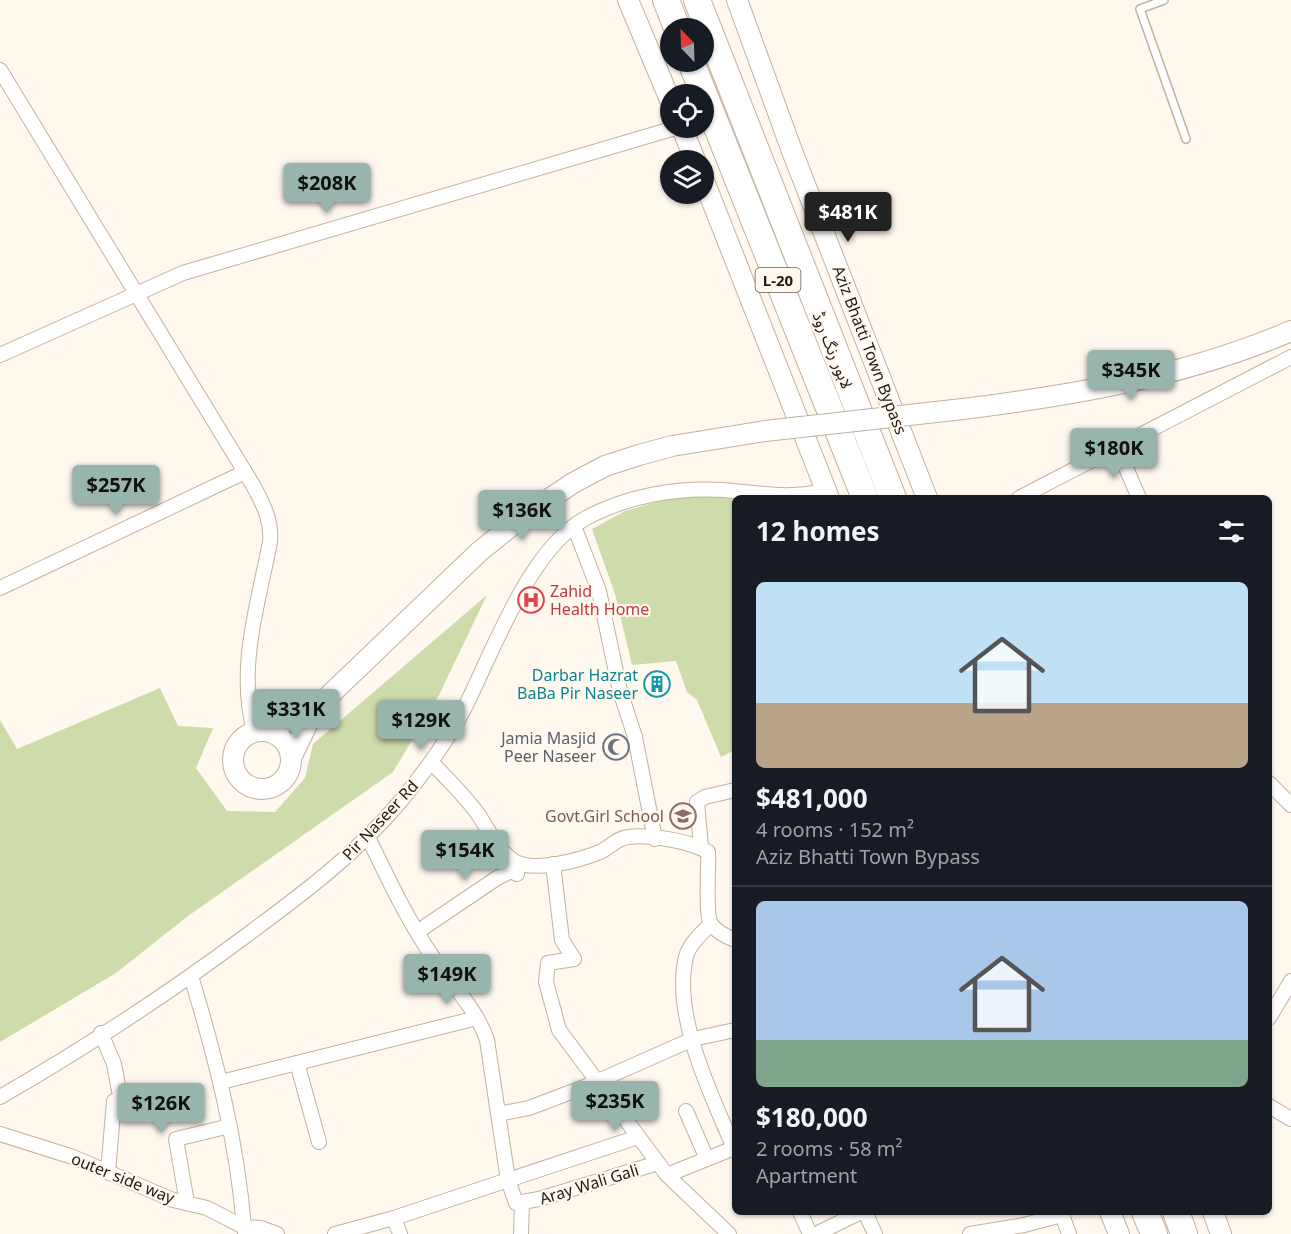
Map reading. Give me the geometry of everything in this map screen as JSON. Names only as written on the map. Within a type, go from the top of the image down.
[{"type":"highway","points":[[666,0],[673,18]]},
{"type":"highway","name":"لاہور رنگ روڈ","points":[[697,0],[892,495]]},
{"type":"highway","name":"لاہور رنگ روڈ","points":[[695,72],[863,495]]},
{"type":"highway","points":[[1146,1215],[1154,1234]]},
{"type":"highway","points":[[1177,1215],[1184,1234]]},
{"type":"street","points":[[628,0],[663,84]]},
{"type":"street","name":"Aziz Bhatti Town Bypass","points":[[736,0],[926,495]]},
{"type":"street","points":[[0,70],[245,472],[271,527],[246,678],[259,731]]},
{"type":"street","points":[[0,355],[183,273],[660,132]]},
{"type":"street","points":[[713,204],[828,494]]},
{"type":"street","points":[[314,710],[259,731],[238,742],[234,750],[233,769],[244,784],[262,789],[271,788],[286,776],[291,758],[314,710],[480,552],[549,497],[605,466],[672,446],[765,431],[1034,401],[1155,376],[1252,348],[1291,331]]},
{"type":"street","points":[[1026,495],[1291,357]]},
{"type":"street","points":[[1117,447],[1138,495]]},
{"type":"street","points":[[0,588],[245,472]]},
{"type":"street","name":"Pir Naseer Rd","points":[[0,1097],[151,1004],[191,976],[329,873],[368,837],[432,763],[463,710],[523,588],[560,537],[574,526],[585,518],[619,504],[650,495],[680,490],[720,490],[791,495]]},
{"type":"street","points":[[574,526],[599,591],[620,691],[635,737],[655,839]]},
{"type":"street","points":[[259,731],[279,736],[285,742],[291,758]]},
{"type":"street","points":[[432,763],[454,784],[496,842],[515,862],[541,866],[553,864],[601,852],[626,837],[684,841],[708,852],[710,878],[707,912],[711,924],[726,937],[732,939]]},
{"type":"street","points":[[1272,786],[1291,805]]},
{"type":"street","points":[[701,848],[697,802],[705,797],[732,791]]},
{"type":"street","points":[[368,837],[391,888],[417,933],[477,1018],[487,1040],[508,1180]]},
{"type":"street","points":[[553,864],[562,939],[574,959],[548,963],[546,982],[559,1030],[658,1163]]},
{"type":"street","points":[[417,933],[497,878],[511,871],[517,874]]},
{"type":"street","points":[[711,924],[686,955],[683,984],[693,1039],[714,1105],[732,1144]]},
{"type":"street","points":[[191,976],[221,1082],[230,1126],[244,1231],[261,1228],[277,1234]]},
{"type":"street","points":[[1272,1013],[1291,981]]},
{"type":"street","points":[[221,1082],[477,1018]]},
{"type":"street","points":[[498,1114],[529,1108],[597,1082],[693,1039],[732,1031]]},
{"type":"street","points":[[101,1033],[114,1064],[121,1101],[114,1101],[108,1172]]},
{"type":"street","points":[[297,1063],[319,1142]]},
{"type":"street","points":[[1272,1108],[1291,1119]]},
{"type":"street","points":[[686,1111],[707,1159]]},
{"type":"street","points":[[187,1203],[176,1139],[230,1126]]},
{"type":"street","name":"outer side way","points":[[0,1134],[73,1157],[187,1203],[207,1208],[244,1231]]},
{"type":"street","points":[[335,1234],[394,1218],[638,1137]]},
{"type":"street","points":[[667,1175],[732,1149]]},
{"type":"street","name":"Aray Wali Gali","points":[[508,1180],[516,1203],[539,1200],[658,1163],[667,1175],[729,1234]]},
{"type":"street","points":[[521,1234],[522,1202]]},
{"type":"street","points":[[801,1215],[810,1234]]},
{"type":"street","points":[[816,1234],[857,1215]]},
{"type":"street","points":[[865,1215],[875,1234]]},
{"type":"street","points":[[970,1234],[1024,1226],[1058,1215]]},
{"type":"street","points":[[1061,1215],[1069,1234]]},
{"type":"street","points":[[1111,1215],[1119,1234]]},
{"type":"street","points":[[1214,1215],[1221,1234]]},
{"type":"street","points":[[394,1218],[400,1234]]},
{"type":"lane","points":[[1164,0],[1140,9],[1186,139]]},
{"type":"green space","points":[[688,493],[732,499],[732,752],[721,757],[697,700],[687,692],[676,661],[632,665],[615,594],[592,529],[625,511]]},
{"type":"green space","points":[[487,595],[438,697],[393,772],[188,916],[116,973],[0,1042],[0,720],[17,749],[160,688],[178,726],[213,728],[196,768],[227,811],[275,812],[305,778],[313,744]]},
{"type":"place","name":"Zahid Health Home","points":[[531,600]]},
{"type":"place","name":"Darbar Hazrat BaBa Pir Naseer","points":[[657,684]]},
{"type":"place","name":"Jamia Masjid Peer Naseer","points":[[616,747]]},
{"type":"place","name":"Govt.Girl School","points":[[683,816]]}]
